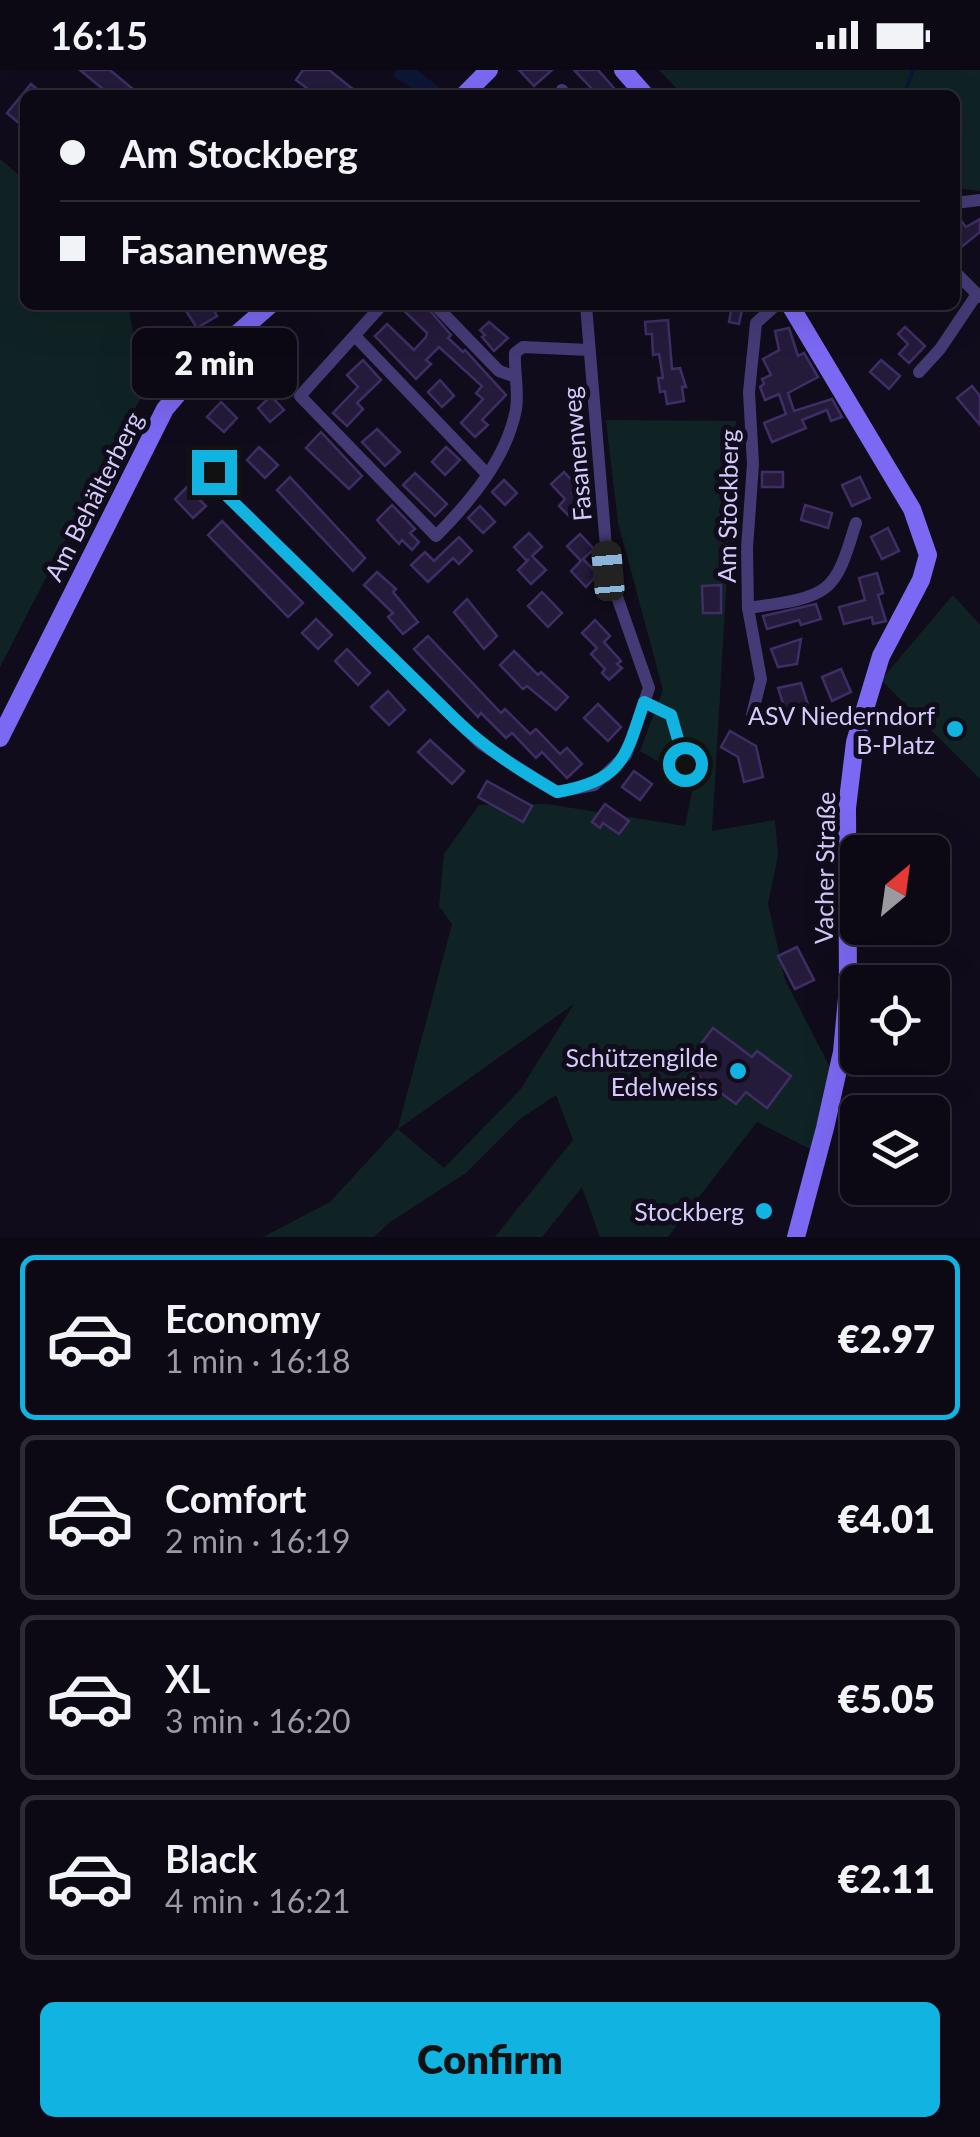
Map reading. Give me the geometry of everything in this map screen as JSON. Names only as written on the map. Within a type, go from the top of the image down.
[{"type":"main road","points":[[469,90],[489,70]]},
{"type":"main road","points":[[623,70],[641,90]]},
{"type":"main road","name":"Am Behälterberg","points":[[0,738],[165,409],[206,361],[264,310]]},
{"type":"main road","name":"Vacher Straße","points":[[793,310],[912,509],[928,555],[922,580],[881,656],[854,742],[846,808],[848,986],[842,1052],[796,1237]]},
{"type":"street","points":[[919,372],[978,295],[960,277]]},
{"type":"street","points":[[378,310],[300,396],[436,536],[469,503],[506,438],[518,406],[515,352],[523,348],[589,350]]},
{"type":"street","points":[[441,310],[500,371],[514,376]]},
{"type":"street","name":"Fasanenweg","points":[[214,472],[221,490],[481,744],[557,792],[594,785],[626,755],[649,688],[608,571],[586,310]]},
{"type":"street","name":"Am Stockberg","points":[[752,715],[760,678],[748,608],[747,548],[753,464],[749,392],[756,323],[770,310]]},
{"type":"street","points":[[355,336],[487,474]]},
{"type":"street","points":[[748,608],[795,599],[825,588],[838,570],[856,523]]},
{"type":"street","points":[[644,702],[671,715],[685,764]]},
{"type":"green space","points":[[659,70],[980,70],[980,191],[960,189],[960,90],[678,90]]},
{"type":"green space","points":[[0,159],[20,176],[20,310],[129,310],[144,393],[0,667]]},
{"type":"green space","points":[[606,420],[736,421],[712,831],[775,820],[778,855],[768,904],[785,980],[831,1069],[812,1150],[757,1122],[668,1237],[600,1237],[582,1187],[542,1237],[495,1237],[573,1140],[556,1095],[520,1119],[466,1173],[390,1222],[374,1237],[263,1237],[330,1202],[398,1128],[452,924],[439,906],[444,854],[479,805],[547,804],[685,826],[694,782],[640,751],[663,690],[618,523]],"holes":[[[574,1004],[520,1090],[444,1168],[398,1129]]]},
{"type":"green space","name":"ASV Niederndorf B-Platz","points":[[953,595],[980,625],[980,779],[881,680]]},
{"type":"water","points":[[397,70],[417,70],[441,89],[414,90],[393,76]]},
{"type":"building","points":[[80,70],[110,70],[134,90],[104,90]]},
{"type":"building","points":[[303,70],[329,70],[354,90],[309,90],[296,80]]},
{"type":"building","points":[[519,70],[552,70],[534,86]]},
{"type":"building","points":[[574,70],[598,70],[616,90],[593,90]]},
{"type":"building","points":[[20,97],[20,124],[7,113]]},
{"type":"building","points":[[960,219],[966,227],[980,219],[980,232],[960,248]]},
{"type":"building","points":[[214,310],[217,316],[197,328],[186,311]]},
{"type":"building","points":[[403,310],[429,310],[451,335],[448,338],[465,350],[506,395],[482,420],[488,425],[475,437],[461,423],[483,399],[476,393],[482,386],[439,347],[426,360],[431,364],[416,379],[375,336],[387,324],[414,350],[427,333]]},
{"type":"building","points":[[731,310],[742,310],[739,324],[729,322]]},
{"type":"building","points":[[668,320],[672,369],[680,368],[686,387],[682,387],[684,401],[667,404],[665,391],[660,392],[658,378],[663,378],[659,354],[653,355],[652,334],[646,334],[645,322]]},
{"type":"building","points":[[489,322],[508,338],[494,351],[480,330]]},
{"type":"building","points":[[905,327],[925,346],[909,363],[899,354],[908,344],[898,334]]},
{"type":"building","points":[[789,328],[798,356],[804,353],[818,377],[788,393],[794,411],[832,399],[842,417],[831,421],[827,410],[802,420],[806,428],[772,442],[764,423],[786,414],[779,394],[765,400],[760,387],[764,384],[762,379],[771,375],[763,359],[779,350],[775,331]]},
{"type":"building","points":[[195,336],[204,347],[182,364],[173,353]]},
{"type":"building","points":[[363,360],[381,380],[357,403],[363,409],[347,426],[333,413],[358,387],[347,375]]},
{"type":"building","points":[[881,360],[900,376],[889,389],[870,372]]},
{"type":"building","points":[[440,380],[454,396],[442,407],[428,392]]},
{"type":"building","points":[[972,386],[980,396],[980,425],[957,398]]},
{"type":"building","points":[[271,396],[284,410],[270,422],[258,408]]},
{"type":"building","points":[[221,402],[237,418],[224,432],[207,417]]},
{"type":"building","points":[[377,429],[400,452],[385,466],[362,442]]},
{"type":"building","points":[[321,432],[362,476],[349,489],[306,448]]},
{"type":"building","points":[[259,447],[278,465],[265,478],[247,460]]},
{"type":"building","points":[[446,447],[460,460],[445,475],[432,462]]},
{"type":"building","points":[[564,472],[578,487],[572,493],[587,508],[574,521],[559,506],[565,499],[551,484]]},
{"type":"building","points":[[762,472],[783,472],[783,487],[762,487]]},
{"type":"building","points":[[415,473],[447,504],[435,516],[403,485]]},
{"type":"building","points":[[290,477],[365,558],[353,571],[277,490]]},
{"type":"building","points":[[860,477],[870,498],[852,506],[842,485]]},
{"type":"building","points":[[504,480],[517,493],[505,505],[492,492]]},
{"type":"building","points":[[187,487],[206,506],[193,518],[175,499]]},
{"type":"building","points":[[392,505],[415,529],[410,533],[419,542],[412,550],[402,540],[399,544],[377,520]]},
{"type":"building","points":[[805,505],[832,513],[828,528],[801,520]]},
{"type":"building","points":[[480,506],[495,522],[483,533],[468,518]]},
{"type":"building","points":[[222,521],[303,603],[288,617],[208,535]]},
{"type":"building","points":[[888,528],[899,551],[882,559],[871,537]]},
{"type":"building","points":[[529,533],[542,547],[532,556],[546,570],[531,584],[518,570],[527,561],[514,547]]},
{"type":"building","points":[[580,534],[594,549],[583,559],[598,574],[586,587],[571,571],[581,561],[567,546]]},
{"type":"building","points":[[459,537],[472,551],[459,564],[453,558],[428,582],[411,565],[425,552],[434,561]]},
{"type":"building","points":[[377,572],[396,589],[393,592],[418,622],[403,634],[388,617],[393,613],[364,585]]},
{"type":"building","points":[[877,573],[883,593],[878,595],[886,621],[873,624],[872,617],[844,624],[839,607],[865,600],[859,578]]},
{"type":"building","points":[[721,585],[721,613],[703,613],[702,586]]},
{"type":"building","points":[[542,592],[562,613],[548,627],[528,606]]},
{"type":"building","points":[[467,599],[497,636],[484,649],[454,612]]},
{"type":"building","points":[[816,604],[821,619],[801,625],[799,620],[767,629],[763,616]]},
{"type":"building","points":[[316,619],[332,635],[318,649],[302,633]]},
{"type":"building","points":[[595,620],[610,636],[604,642],[621,661],[617,664],[622,668],[609,680],[591,654],[597,648],[582,633]]},
{"type":"building","points":[[428,636],[501,713],[505,709],[530,734],[536,729],[560,754],[567,748],[582,764],[567,778],[542,752],[536,758],[512,733],[506,738],[481,713],[478,717],[414,649]]},
{"type":"building","points":[[801,639],[797,664],[778,667],[771,649]]},
{"type":"building","points":[[347,649],[370,673],[358,685],[335,661]]},
{"type":"building","points":[[514,651],[568,697],[556,710],[527,686],[523,689],[500,665]]},
{"type":"building","points":[[841,669],[851,692],[832,701],[822,677]]},
{"type":"building","points":[[801,683],[808,705],[786,713],[778,688]]},
{"type":"building","points":[[388,691],[405,710],[389,725],[371,707]]},
{"type":"building","points":[[598,704],[621,727],[608,741],[584,718]]},
{"type":"building","points":[[730,731],[756,746],[763,777],[744,782],[738,757],[721,747]]},
{"type":"building","points":[[430,740],[464,771],[452,784],[418,752]]},
{"type":"building","points":[[634,771],[652,784],[640,800],[622,787]]},
{"type":"building","points":[[487,781],[532,806],[523,822],[478,797]]},
{"type":"building","points":[[605,804],[629,821],[619,834],[603,823],[600,828],[592,822]]},
{"type":"building","points":[[797,947],[814,980],[795,989],[778,956]]},
{"type":"building","name":"Schützengilde Edelweiss","points":[[713,1028],[752,1057],[757,1051],[791,1076],[767,1108],[746,1092],[736,1104],[684,1066]]},
{"type":"waterway","points":[[906,90],[913,70]]},
{"type":"place","name":"ASV Niederndorf B-Platz","points":[[955,729]]},
{"type":"place","name":"Schützengilde Edelweiss","points":[[738,1071]]},
{"type":"place","name":"Stockberg","points":[[764,1211]]},
{"type":"route","points":[[214,472],[221,490],[455,719],[481,744],[519,770],[557,792],[594,785],[626,755],[644,702],[671,715],[685,764]]}]
